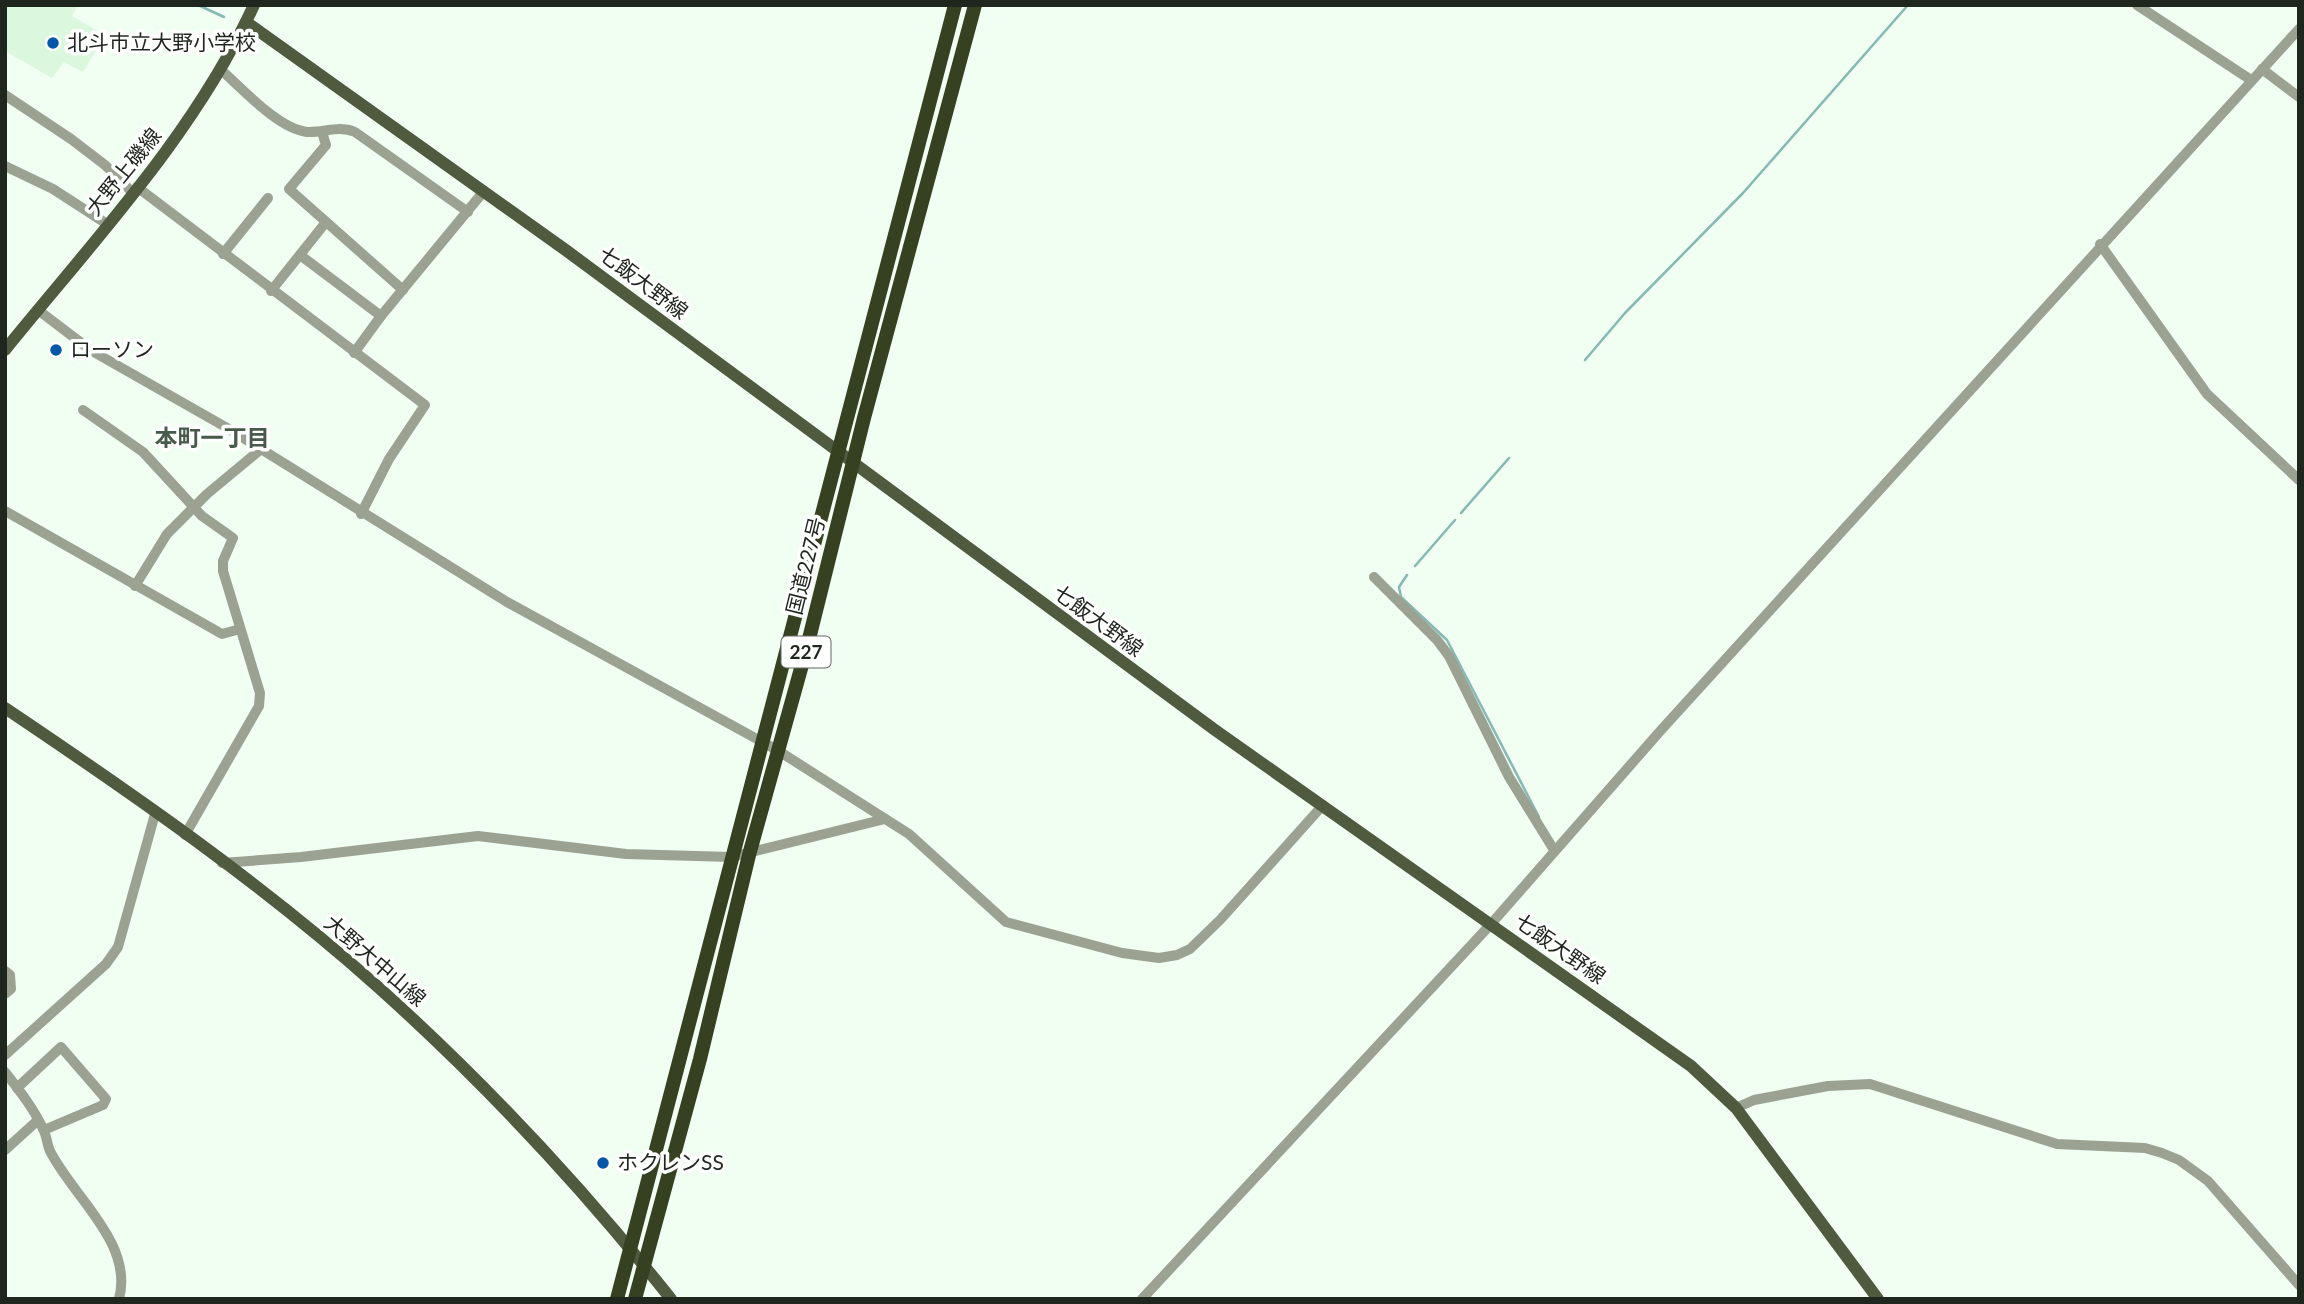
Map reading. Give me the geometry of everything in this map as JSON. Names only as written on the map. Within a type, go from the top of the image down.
[{"type":"highway","name":"国道227号","points":[[617,1299],[730,857],[839,453],[955,5]]},
{"type":"highway","name":"国道227号","points":[[635,1299],[704,1047],[749,855],[975,5]]},
{"type":"main road","name":"大野上磯線","points":[[5,350],[173,143],[220,69],[254,5]]},
{"type":"main road","name":"七飯大野線","points":[[246,22],[484,191],[1215,730],[1691,1066],[1736,1108],[1878,1299]]},
{"type":"main road","name":"大野大中山線","points":[[5,708],[185,835],[324,941],[424,1029],[503,1107],[631,1249],[671,1299]]},
{"type":"street","points":[[2137,5],[2251,80]]},
{"type":"street","points":[[1142,1299],[1491,924],[1554,850],[1870,503],[2100,244],[2299,29]]},
{"type":"street","points":[[220,69],[283,122],[306,132],[323,132],[334,128],[355,132],[467,212]]},
{"type":"street","points":[[2262,69],[2299,97]]},
{"type":"street","points":[[5,95],[71,139],[135,190],[425,405],[390,459],[361,513]]},
{"type":"street","points":[[323,132],[326,145],[289,189],[403,290]]},
{"type":"street","points":[[5,166],[53,189],[107,224]]},
{"type":"street","points":[[354,353],[484,191]]},
{"type":"street","points":[[223,254],[268,198]]},
{"type":"street","points":[[271,291],[326,222]]},
{"type":"street","points":[[2100,244],[2207,394],[2299,480]]},
{"type":"street","points":[[300,255],[381,316]]},
{"type":"street","points":[[38,310],[92,351],[164,390],[566,636],[777,750],[909,834],[1006,922],[1122,953],[1159,958],[1190,950],[1323,805]]},
{"type":"street","points":[[83,410],[143,452],[201,516],[233,538],[223,561],[223,571],[260,694],[259,705],[185,835]]},
{"type":"street","points":[[135,586],[167,534],[194,506],[260,450]]},
{"type":"street","points":[[5,511],[222,634],[240,629]]},
{"type":"street","points":[[1374,577],[1437,639],[1449,656],[1509,777],[1554,850]]},
{"type":"street","points":[[5,1055],[106,964],[118,947],[155,814]]},
{"type":"street","points":[[222,863],[300,857],[478,836],[626,853],[730,857],[749,855],[885,819]]},
{"type":"street","points":[[5,971],[10,975],[11,989],[5,994]]},
{"type":"street","points":[[5,1150],[41,1125],[103,1105],[106,1099],[61,1047],[18,1088]]},
{"type":"street","points":[[5,1072],[41,1125],[48,1149],[104,1229],[122,1273],[119,1299]]},
{"type":"street","points":[[1736,1108],[1754,1100],[1828,1086],[1870,1084],[2057,1144],[2133,1147],[2162,1153],[2179,1160],[2208,1181],[2299,1286]]},
{"type":"shaded area","name":"北斗市立大野小学校","points":[[5,5],[78,5],[72,16],[105,35],[83,72],[64,62],[52,78],[5,51]]},
{"type":"waterway","points":[[198,5],[224,17]]},
{"type":"waterway","points":[[1585,360],[1625,313],[1743,193],[1908,5]]},
{"type":"waterway","points":[[1461,513],[1509,458]]},
{"type":"waterway","points":[[1415,566],[1455,520]]},
{"type":"waterway","points":[[1407,575],[1399,587],[1401,597],[1447,640],[1539,817]]},
{"type":"place","name":"北斗市立大野小学校","points":[[53,43]]},
{"type":"place","name":"ローソン","points":[[56,350]]},
{"type":"place","name":"ホクレンSS","points":[[603,1163]]},
{"type":"district","name":"本町一丁目","points":[[212,438]]}]
